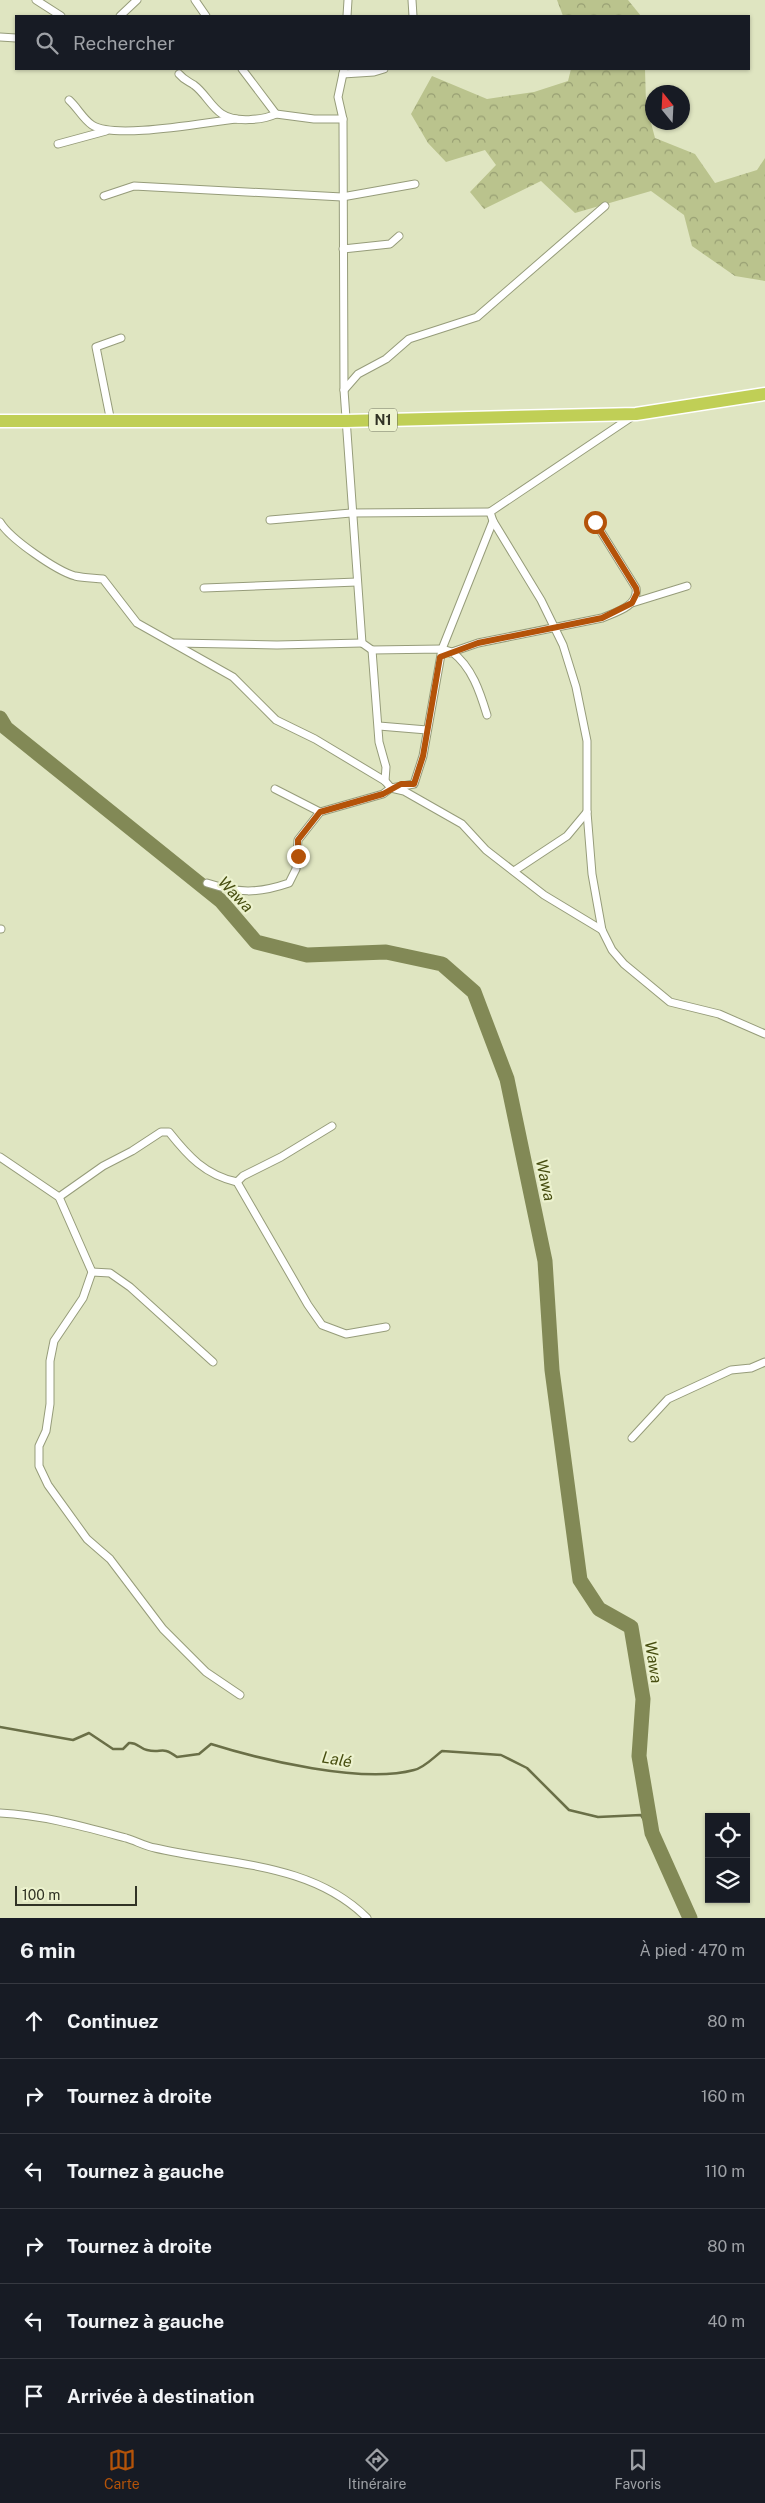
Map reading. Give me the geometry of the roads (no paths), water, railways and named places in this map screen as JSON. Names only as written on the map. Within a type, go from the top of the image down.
[{"type":"highway","name":"N1","points":[[0,421],[346,421],[636,414],[765,394]]},
{"type":"street","points":[[36,0],[59,15]]},
{"type":"street","points":[[121,15],[137,0]]},
{"type":"street","points":[[195,0],[205,15]]},
{"type":"street","points":[[347,15],[348,0]]},
{"type":"street","points":[[412,4],[418,0]]},
{"type":"street","points":[[0,37],[15,38]]},
{"type":"street","points":[[243,70],[276,114]]},
{"type":"street","points":[[362,643],[351,513],[344,390],[342,198],[344,119],[338,97],[343,71],[374,72],[381,70]]},
{"type":"street","points":[[178,74],[185,82],[194,86],[222,114],[236,119]]},
{"type":"street","points":[[69,100],[91,124],[106,131]]},
{"type":"street","points":[[58,144],[106,131],[128,132],[236,119],[266,118],[276,114],[314,119],[344,119]]},
{"type":"street","points":[[104,196],[134,186],[342,198],[415,184]]},
{"type":"street","points":[[344,390],[358,374],[386,360],[409,338],[477,317],[605,206]]},
{"type":"street","points":[[343,249],[390,244],[399,236]]},
{"type":"street","points":[[111,422],[96,347],[121,338]]},
{"type":"street","points":[[270,520],[351,513],[490,512],[636,414]]},
{"type":"street","points":[[490,512],[493,521],[541,600],[563,645],[576,687],[587,741],[587,812],[592,874],[602,930],[612,950],[624,964],[670,1002],[719,1014],[765,1034]]},
{"type":"street","points":[[206,883],[236,892],[274,888],[289,883],[296,869],[298,840],[320,812],[383,794],[391,788],[414,784],[423,756],[442,649],[493,521]]},
{"type":"street","points":[[0,522],[4,528],[23,544],[59,569],[75,576],[103,579],[137,623],[233,677],[276,720],[315,739],[385,781],[391,788],[404,792],[462,824],[486,850],[544,895],[602,930]]},
{"type":"street","points":[[595,522],[636,588],[637,593],[632,603]]},
{"type":"street","points":[[204,588],[357,582]]},
{"type":"street","points":[[440,657],[478,643],[602,618],[632,603],[687,586]]},
{"type":"street","points":[[174,643],[277,645],[362,643],[372,650],[442,649],[452,652],[462,660],[474,679],[487,715]]},
{"type":"street","points":[[372,650],[379,742],[386,767],[385,781]]},
{"type":"street","points":[[379,726],[427,730]]},
{"type":"street","points":[[275,788],[320,812]]},
{"type":"street","points":[[514,871],[566,836],[587,812]]},
{"type":"street","points":[[236,1182],[243,1176],[281,1157],[332,1126]]},
{"type":"street","points":[[59,1197],[103,1166],[132,1151],[161,1132],[169,1132],[190,1158],[208,1172],[236,1182],[308,1305],[322,1325],[346,1334],[386,1327]]},
{"type":"street","points":[[0,1157],[59,1197],[92,1272],[83,1298],[54,1341],[50,1361],[50,1404],[46,1431],[40,1446],[39,1466],[48,1485],[87,1539],[110,1559],[163,1629],[206,1672],[240,1695]]},
{"type":"street","points":[[92,1272],[110,1273],[130,1286],[213,1362]]},
{"type":"street","points":[[632,1438],[668,1399],[731,1370],[751,1368],[765,1362]]},
{"type":"street","points":[[0,1813],[33,1815],[128,1839],[153,1848],[270,1868],[323,1886],[346,1899],[367,1918]]},
{"type":"waterway","name":"Wawa","points":[[0,718],[6,728],[221,901],[256,942],[307,955],[386,952],[442,964],[474,992],[507,1079],[545,1261],[552,1370],[580,1580],[599,1609],[631,1627],[643,1699],[639,1756],[652,1833],[690,1918]]},
{"type":"waterway","name":"Lalé","points":[[0,1727],[73,1740],[89,1733],[113,1749],[123,1749],[129,1743],[132,1743],[147,1750],[168,1751],[177,1757],[199,1754],[211,1744],[284,1763],[340,1772],[368,1774],[392,1774],[418,1769],[442,1751],[501,1755],[527,1768],[569,1810],[598,1817],[641,1815],[652,1833]]}]
